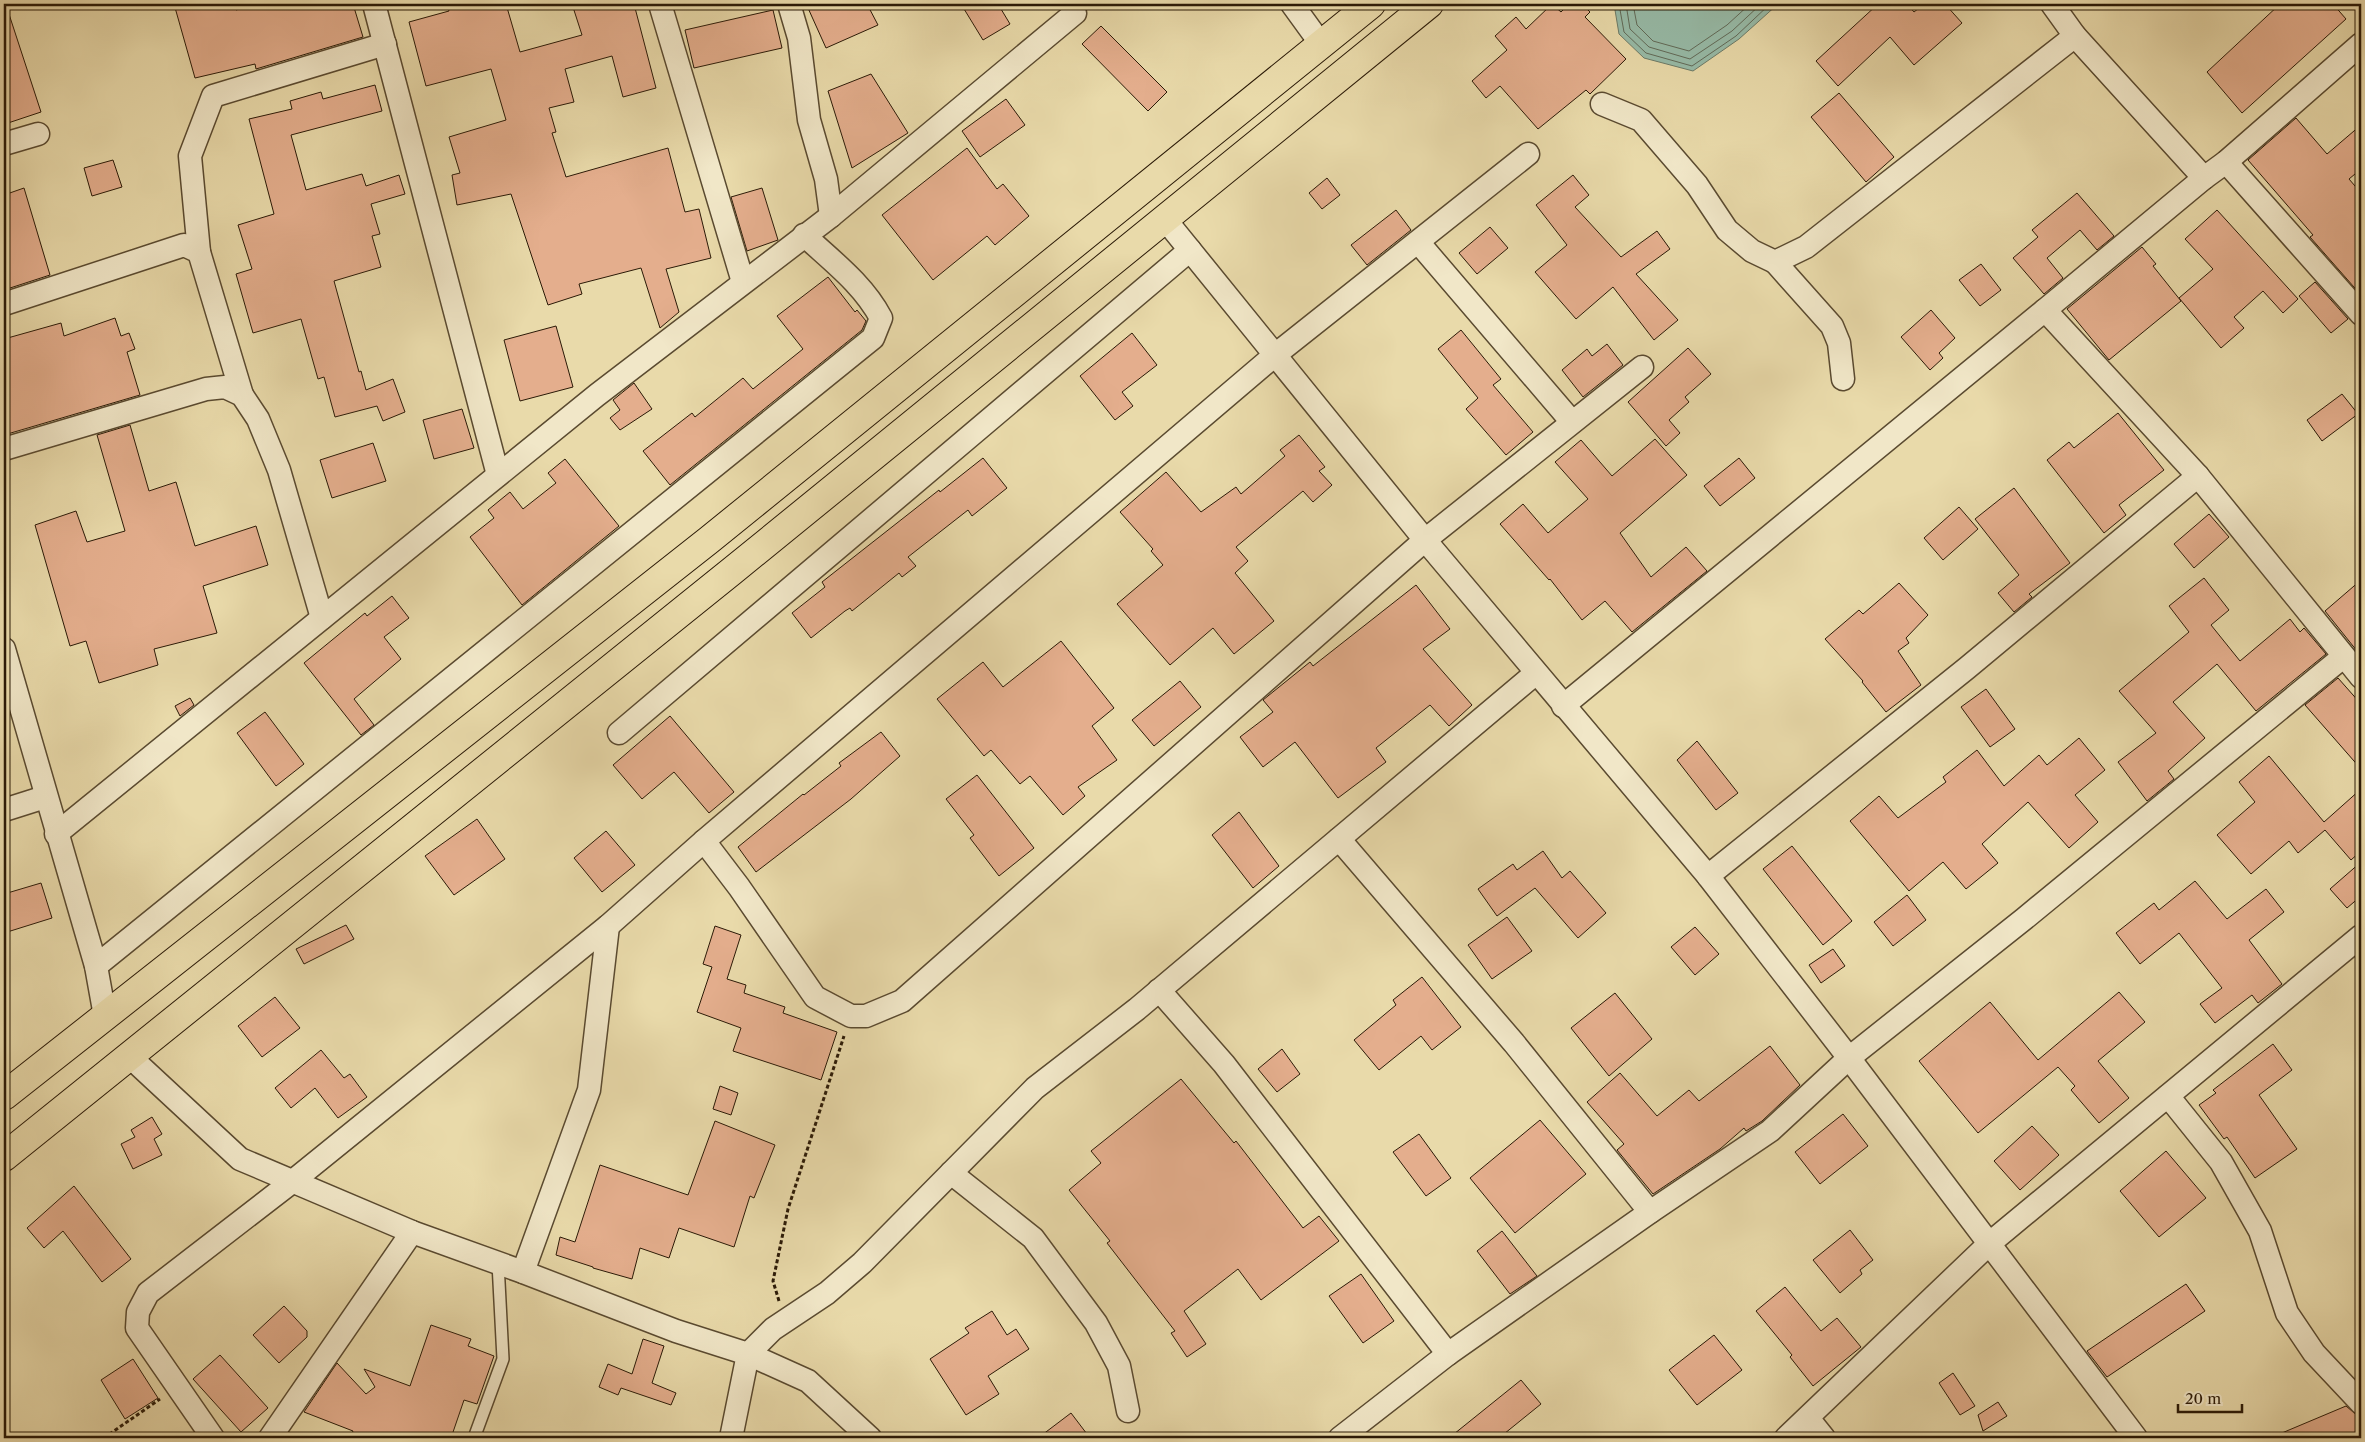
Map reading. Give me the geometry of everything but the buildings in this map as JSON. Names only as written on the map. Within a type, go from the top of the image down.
[{"type":"main road","points":[[4,1096],[701,546],[1371,4]]},
{"type":"main road","points":[[4,1157],[128,1055],[732,571],[1429,4]]},
{"type":"street","points":[[374,4],[498,475]]},
{"type":"street","points":[[660,4],[743,282]]},
{"type":"street","points":[[789,4],[799,38],[809,120],[826,178],[831,216]]},
{"type":"street","points":[[1292,4],[1321,44]]},
{"type":"street","points":[[2052,4],[2076,36],[2204,178]]},
{"type":"street","points":[[56,834],[596,395],[831,216],[1075,13]]},
{"type":"street","points":[[1775,262],[1806,247],[2076,36]]},
{"type":"street","points":[[322,618],[278,470],[258,419],[242,395],[199,252],[190,156],[213,96],[384,44]]},
{"type":"street","points":[[1563,706],[2204,178],[2226,162],[2361,44]]},
{"type":"street","points":[[1602,104],[1641,120],[1697,185],[1727,230],[1752,251],[1775,262],[1832,326],[1840,343],[1843,379]]},
{"type":"street","points":[[4,144],[38,134]]},
{"type":"street","points":[[213,1438],[136,1328],[138,1312],[148,1294],[293,1181],[608,926],[704,841],[1274,355],[1528,154]]},
{"type":"street","points":[[2226,162],[2361,314]]},
{"type":"street","points":[[1164,218],[1425,540],[1708,876],[1990,1243],[2136,1438]]},
{"type":"street","points":[[96,966],[874,338],[881,318],[873,303],[858,285],[804,235]]},
{"type":"street","points":[[1418,242],[1572,422]]},
{"type":"street","points":[[4,304],[184,245],[199,252]]},
{"type":"street","points":[[619,734],[1190,250]]},
{"type":"street","points":[[2046,310],[2198,476],[2361,677]]},
{"type":"street","points":[[704,841],[739,886],[816,997],[851,1016],[866,1016],[902,1001],[1425,540],[1642,367]]},
{"type":"street","points":[[4,449],[206,389],[225,387],[242,395]]},
{"type":"street","points":[[1708,876],[1967,668],[2198,476]]},
{"type":"street","points":[[4,649],[56,834],[96,966],[105,1016]]},
{"type":"street","points":[[1340,1438],[1448,1354],[1650,1212],[1770,1131],[1849,1058],[2024,919],[2343,657]]},
{"type":"street","points":[[731,1438],[748,1354],[758,1342],[827,1293],[862,1263],[1035,1088],[1159,990],[1536,673]]},
{"type":"street","points":[[4,810],[45,796]]},
{"type":"street","points":[[1339,839],[1514,1043],[1650,1212]]},
{"type":"street","points":[[523,1272],[589,1090],[608,926]]},
{"type":"street","points":[[1786,1438],[1990,1243],[2361,936]]},
{"type":"street","points":[[1159,990],[1224,1064],[1448,1354]]},
{"type":"street","points":[[128,1055],[240,1159],[412,1232],[523,1272],[676,1331],[748,1354],[808,1381],[870,1438]]},
{"type":"street","points":[[2168,1096],[2220,1162],[2260,1231],[2287,1313],[2314,1353],[2361,1403]]},
{"type":"street","points":[[951,1173],[1032,1238],[1096,1323],[1119,1366],[1128,1411]]},
{"type":"street","points":[[270,1438],[412,1232]]},
{"type":"street","points":[[1808,1418],[1824,1438]]},
{"type":"lane","points":[[474,1438],[502,1359],[498,1263]]},
{"type":"path","points":[[785,1321],[773,1281],[788,1209],[851,1016]]},
{"type":"path","points":[[104,1438],[177,1387]]},
{"type":"water","points":[[1614,4],[1778,4],[1739,39],[1693,71],[1644,58],[1619,34]]}]
